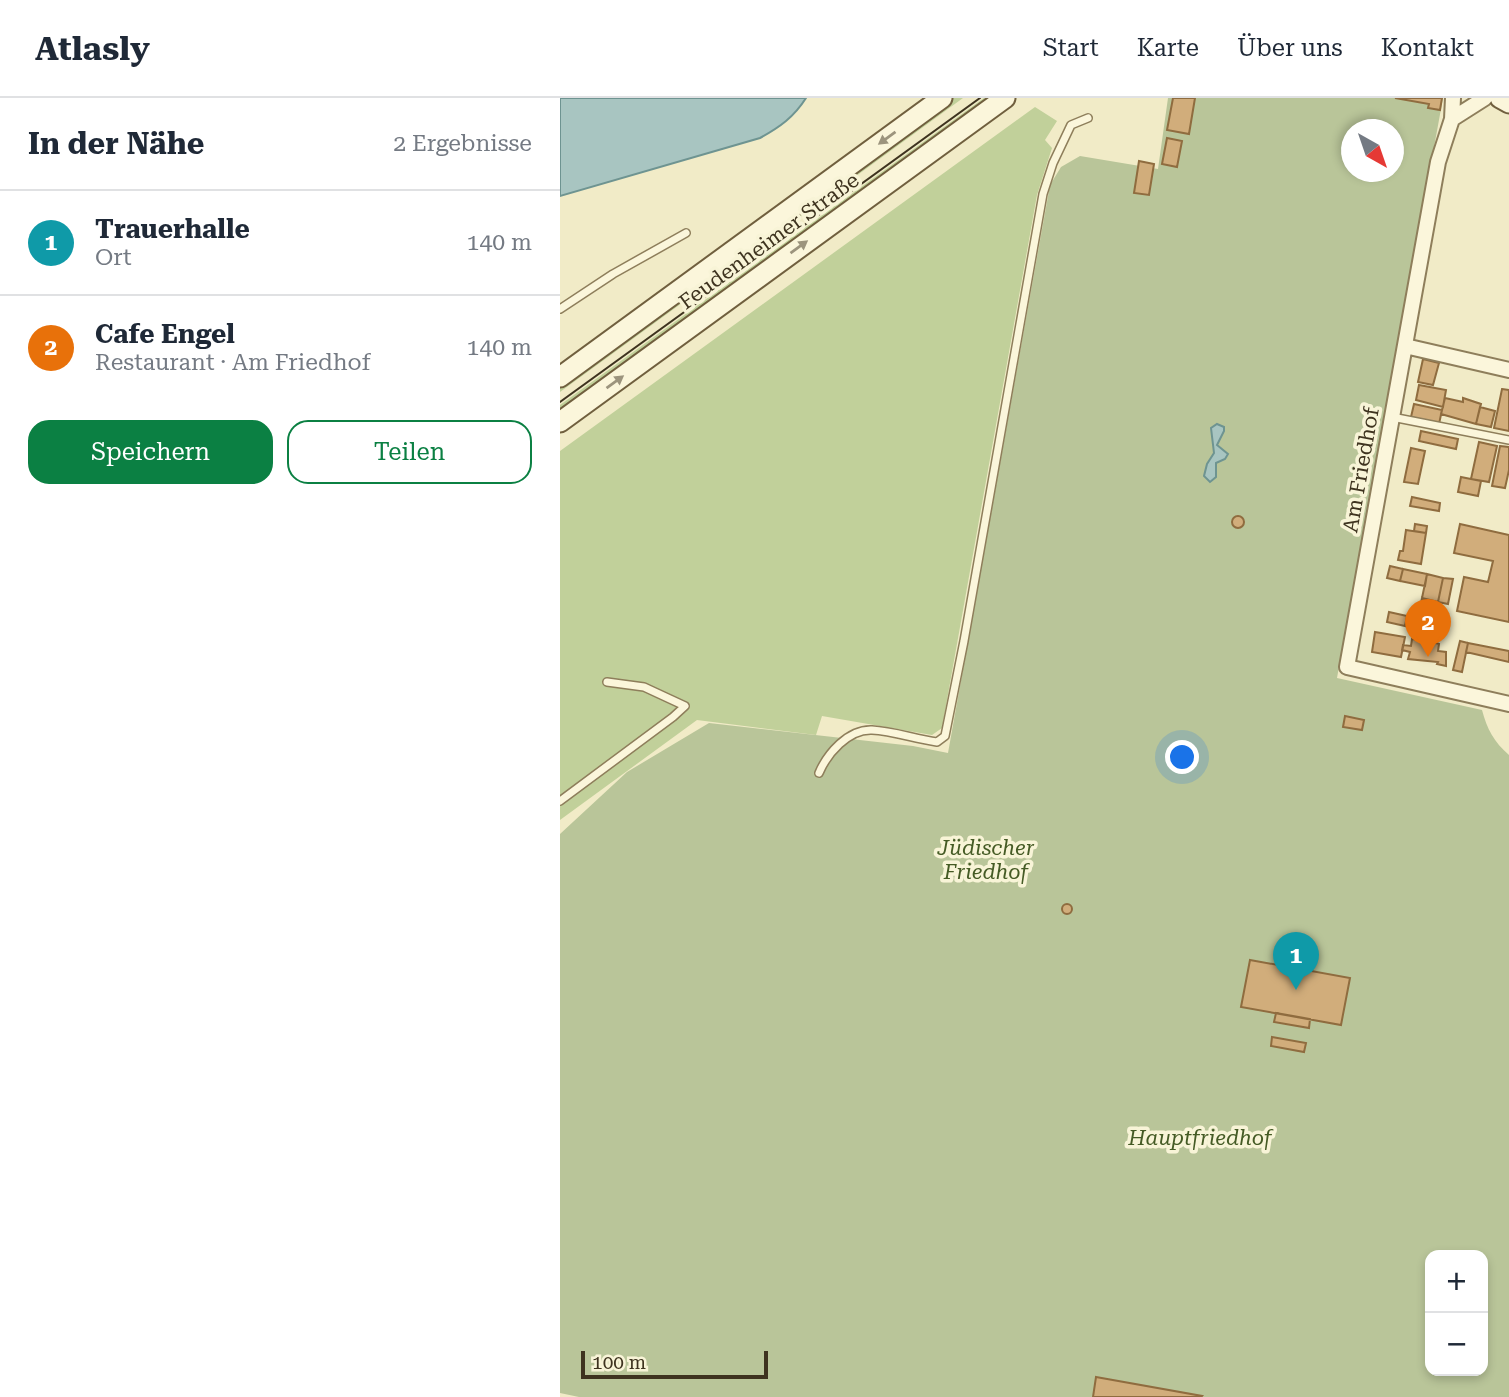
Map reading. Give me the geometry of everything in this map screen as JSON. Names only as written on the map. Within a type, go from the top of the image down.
[{"type":"main road","name":"Feudenheimer Straße","points":[[560,377],[942,98]]},
{"type":"main road","name":"Feudenheimer Straße","points":[[560,422],[1004,98]]},
{"type":"main road","points":[[1500,98],[1509,103]]},
{"type":"street","name":"Am Friedhof","points":[[1453,98],[1452,119],[1438,162],[1347,667],[1509,704]]},
{"type":"street","points":[[1452,119],[1485,98]]},
{"type":"street","points":[[1405,346],[1509,370]]},
{"type":"lane","points":[[819,773],[824,760],[836,747],[851,736],[869,730],[937,742],[945,736],[967,627],[1042,194],[1071,125],[1088,118]]},
{"type":"lane","points":[[560,309],[613,274],[686,233]]},
{"type":"lane","points":[[1392,417],[1509,440]]},
{"type":"lane","points":[[560,801],[673,718],[685,706],[643,687],[607,682]]},
{"type":"green space","points":[[953,98],[963,98],[560,392],[560,387]]},
{"type":"green space","points":[[984,98],[992,98],[560,412],[560,405]]},
{"type":"green space","name":"Hauptfriedhof","points":[[1168,98],[1443,98],[1337,678],[1482,710],[1492,735],[1509,755],[1509,1397],[579,1397],[560,1393],[560,834],[627,772],[709,723],[913,746],[948,753],[1050,185],[1061,167],[1080,156],[1158,169]]},
{"type":"green space","points":[[1035,107],[1057,121],[1045,140],[1052,148],[1037,195],[942,728],[932,735],[822,716],[816,735],[697,720],[560,820],[560,451]]},
{"type":"water","points":[[560,98],[806,98],[786,121],[760,138],[560,196]]},
{"type":"water","points":[[1217,424],[1224,427],[1224,431],[1217,445],[1228,454],[1225,459],[1216,463],[1216,477],[1210,482],[1204,476],[1214,453],[1211,428]]},
{"type":"building","points":[[1173,98],[1195,98],[1189,134],[1167,130]]},
{"type":"building","points":[[1395,98],[1442,98],[1440,110],[1428,108],[1429,104]]},
{"type":"building","points":[[1167,138],[1182,141],[1177,167],[1162,164]]},
{"type":"building","points":[[1139,161],[1154,164],[1149,195],[1134,193]]},
{"type":"building","points":[[1423,359],[1439,363],[1433,385],[1418,382]]},
{"type":"building","points":[[1419,385],[1446,390],[1443,407],[1416,400]]},
{"type":"building","points":[[1502,389],[1509,390],[1509,431],[1494,428]]},
{"type":"building","points":[[1445,398],[1463,402],[1463,398],[1481,404],[1476,424],[1441,414]]},
{"type":"building","points":[[1414,404],[1442,410],[1439,424],[1411,417]]},
{"type":"building","points":[[1480,407],[1495,411],[1491,427],[1476,424]]},
{"type":"building","points":[[1421,431],[1458,439],[1456,449],[1419,441]]},
{"type":"building","points":[[1479,442],[1497,446],[1489,482],[1471,479]]},
{"type":"building","points":[[1500,446],[1509,447],[1509,470],[1505,488],[1492,486]]},
{"type":"building","points":[[1411,448],[1425,451],[1418,484],[1404,482]]},
{"type":"building","points":[[1461,477],[1481,481],[1478,496],[1458,492]]},
{"type":"building","points":[[1412,497],[1440,503],[1439,511],[1410,506]]},
{"type":"building","points":[[1238,516],[1244,522],[1238,528],[1232,522]]},
{"type":"building","points":[[1415,524],[1427,526],[1426,533],[1414,531]]},
{"type":"building","points":[[1460,524],[1509,535],[1509,622],[1457,611],[1464,577],[1488,582],[1493,561],[1454,553]]},
{"type":"building","points":[[1406,530],[1426,533],[1421,564],[1398,560],[1400,551],[1403,551]]},
{"type":"building","points":[[1390,566],[1403,569],[1400,581],[1387,578]]},
{"type":"building","points":[[1403,569],[1427,574],[1425,586],[1400,581]]},
{"type":"building","points":[[1427,574],[1443,578],[1438,602],[1422,598]]},
{"type":"building","points":[[1443,578],[1453,579],[1448,604],[1438,602]]},
{"type":"building","points":[[1422,598],[1438,602],[1434,620],[1426,618],[1424,630],[1405,626],[1407,616],[1418,618]]},
{"type":"building","points":[[1389,612],[1407,616],[1405,626],[1387,622]]},
{"type":"building","points":[[1413,628],[1425,630],[1424,638],[1411,635]]},
{"type":"building","points":[[1425,630],[1439,633],[1437,640],[1424,638]]},
{"type":"building","points":[[1375,632],[1405,637],[1401,657],[1372,652]]},
{"type":"building","points":[[1420,637],[1434,639],[1433,642],[1439,644],[1438,651],[1446,652],[1446,666],[1437,664],[1438,662],[1408,659],[1410,652],[1402,650],[1403,645],[1411,646],[1412,639],[1419,640]]},
{"type":"building","points":[[1460,641],[1468,643],[1462,672],[1453,670]]},
{"type":"building","points":[[1468,643],[1509,651],[1509,662],[1466,652]]},
{"type":"building","points":[[1345,716],[1364,720],[1362,730],[1343,727]]},
{"type":"building","points":[[1067,904],[1071,905],[1071,913],[1067,914],[1063,913],[1062,909],[1063,905]]},
{"type":"building","points":[[1250,960],[1350,978],[1341,1025],[1241,1007]]},
{"type":"building","points":[[1276,1013],[1310,1019],[1309,1028],[1274,1022]]},
{"type":"building","points":[[1272,1037],[1306,1043],[1304,1052],[1271,1046]]},
{"type":"building","points":[[1096,1377],[1202,1396],[1093,1397]]},
{"type":"tram line","points":[[560,402],[980,98]]},
{"type":"place","name":"Cafe Engel","points":[[1428,657]]},
{"type":"place","name":"Trauerhalle","points":[[1296,990]]},
{"type":"park label","name":"Jüdischer Friedhof","points":[[986,860]]}]
